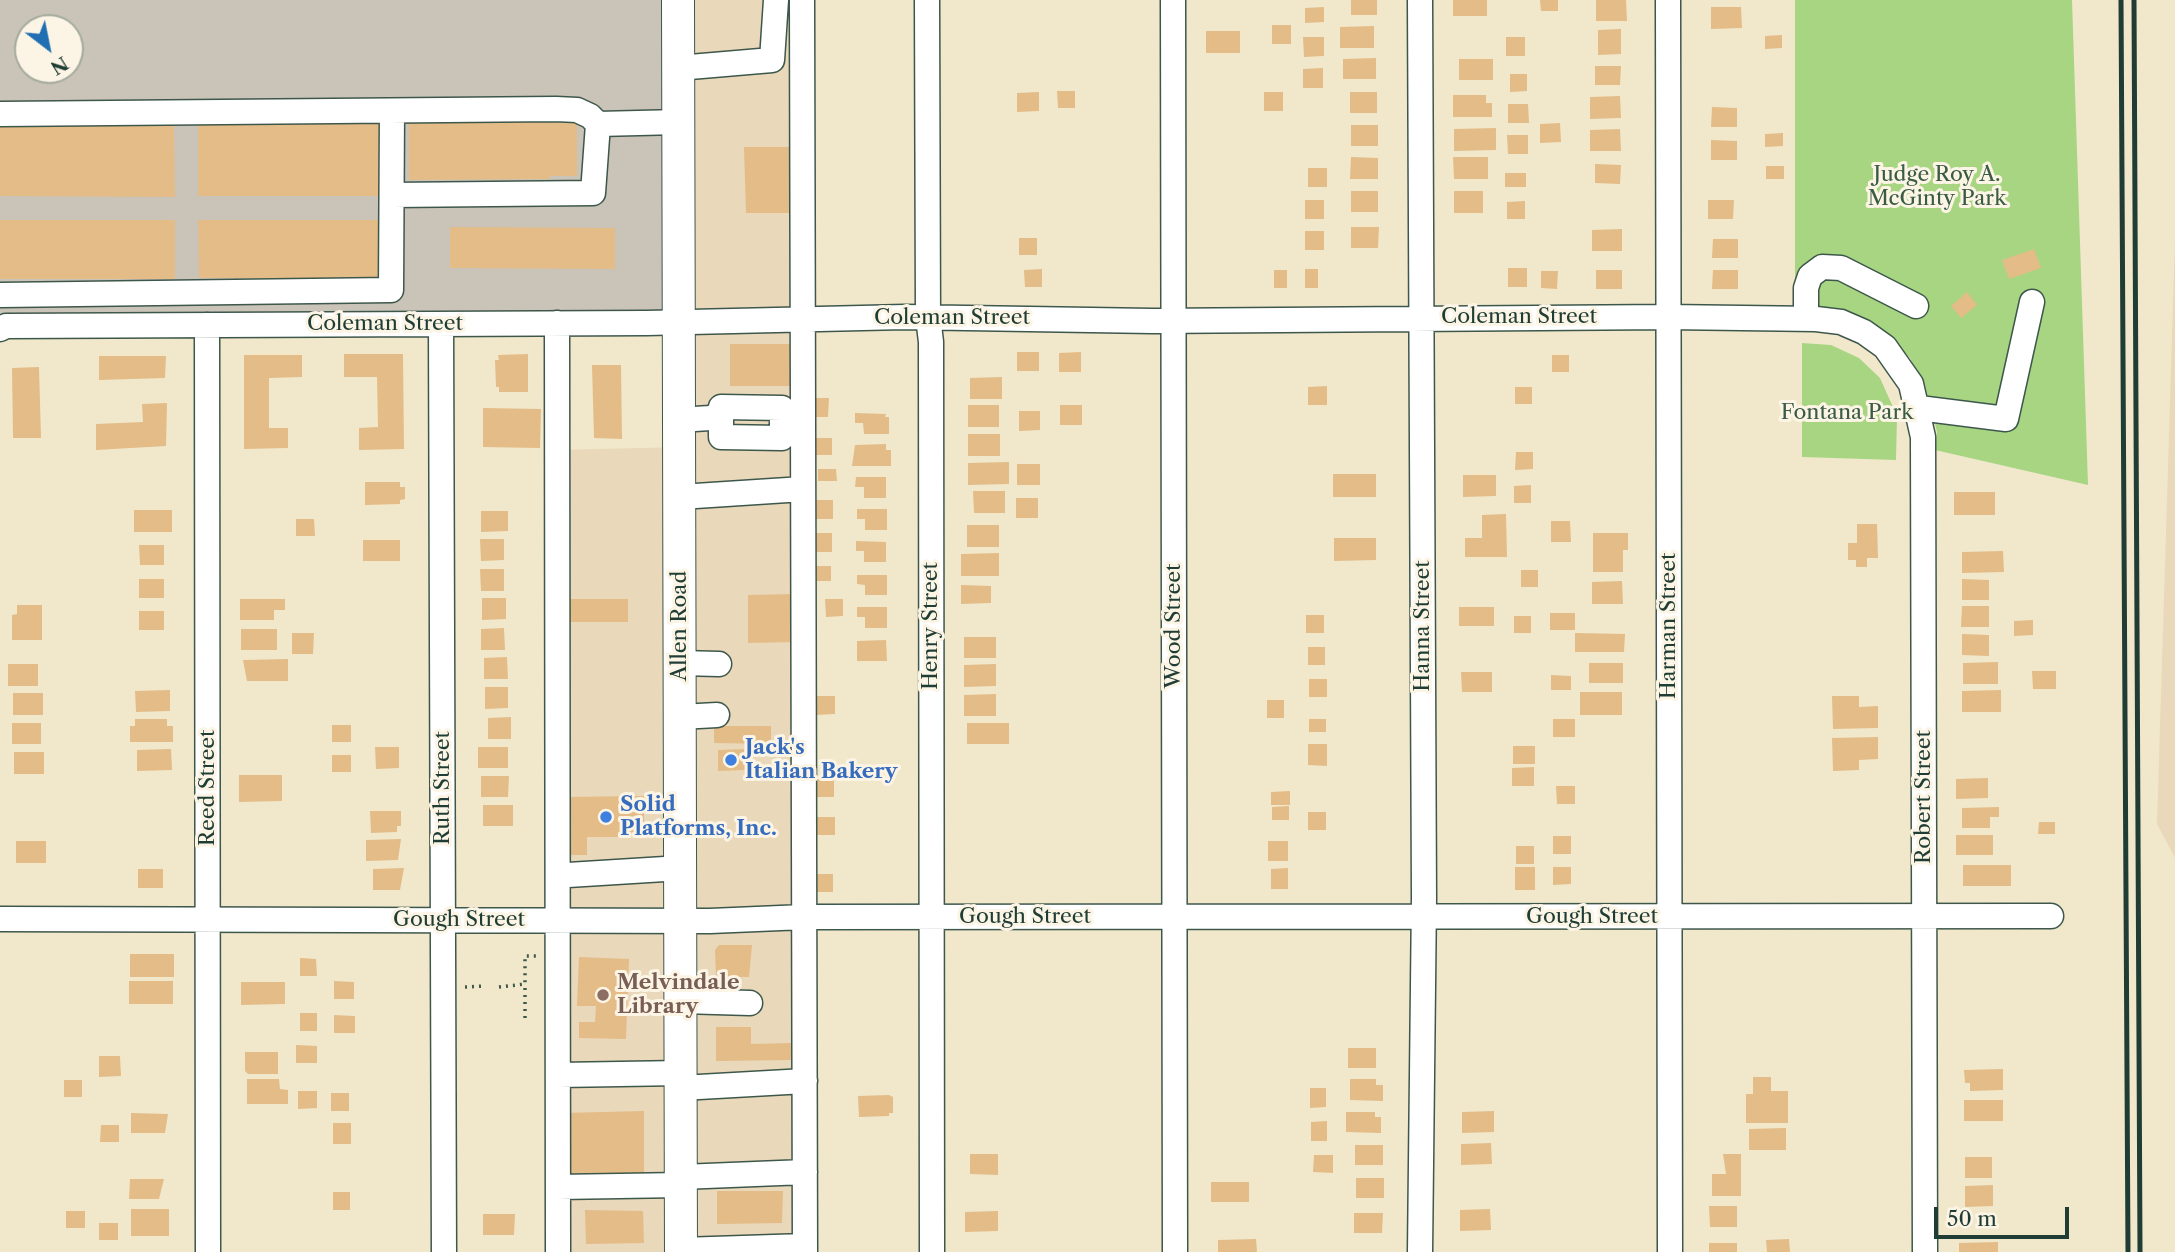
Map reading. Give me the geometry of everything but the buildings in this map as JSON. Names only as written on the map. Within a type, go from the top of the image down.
[{"type":"main road","name":"Allen Road","points":[[678,0],[681,1251]]},
{"type":"street","points":[[678,68],[772,60],[776,0]]},
{"type":"street","points":[[681,1251],[805,1249],[802,0]]},
{"type":"street","name":"Henry Street","points":[[927,0],[928,317],[931,342],[932,1252]]},
{"type":"street","name":"Wood Street","points":[[1173,0],[1175,1252]]},
{"type":"street","name":"Hanna Street","points":[[1420,0],[1423,917],[1420,1252]]},
{"type":"street","name":"Harman Street","points":[[1668,0],[1670,1252]]},
{"type":"street","points":[[0,114],[577,110],[590,116],[598,124],[678,122]]},
{"type":"street","points":[[0,295],[391,290],[392,111]]},
{"type":"street","points":[[392,195],[593,193],[598,124]]},
{"type":"street","points":[[1806,319],[1806,288],[1810,276],[1822,267],[1841,268],[1916,306]]},
{"type":"street","points":[[1919,408],[2006,419],[2032,302]]},
{"type":"street","name":"Coleman Street","points":[[3,327],[928,317],[1174,320],[1668,317],[1841,322],[1864,332],[1889,351]]},
{"type":"street","points":[[557,323],[560,919],[558,1252]]},
{"type":"street","name":"Ruth Street","points":[[441,324],[444,1252]]},
{"type":"street","name":"Reed Street","points":[[207,325],[208,1252]]},
{"type":"street","name":"Robert Street","points":[[1889,351],[1911,384],[1919,408],[1923,437],[1925,1252]]},
{"type":"street","points":[[679,420],[721,414]]},
{"type":"street","points":[[680,497],[803,489]]},
{"type":"street","points":[[680,663],[719,664]]},
{"type":"street","points":[[680,716],[717,715]]},
{"type":"street","points":[[568,875],[681,868]]},
{"type":"street","name":"Gough Street","points":[[0,919],[445,921],[804,917],[1175,919],[2051,916]]},
{"type":"street","points":[[681,1001],[750,1003]]},
{"type":"street","points":[[559,1075],[681,1081],[805,1081]]},
{"type":"street","points":[[558,1187],[805,1172]]},
{"type":"path","points":[[524,1018],[525,956],[540,955],[543,949]]},
{"type":"path","points":[[499,987],[525,984]]},
{"type":"path","points":[[628,985],[647,986]]},
{"type":"path","points":[[465,987],[484,986]]},
{"type":"shaded area","points":[[0,0],[678,0],[679,320],[0,329]]},
{"type":"shaded area","points":[[678,0],[802,0],[805,1252],[558,1252],[558,450],[679,447]]},
{"type":"shaded area","points":[[2175,238],[2175,858],[2157,824]]},
{"type":"green space","name":"Judge Roy A. McGinty Park","points":[[1795,0],[2072,0],[2088,485],[1935,450],[1937,432],[1929,400],[1910,358],[1876,325],[1834,310],[1795,306]]},
{"type":"green space","name":"Fontana Park","points":[[1802,343],[1831,345],[1859,358],[1880,378],[1897,416],[1896,460],[1802,457]]},
{"type":"railway","points":[[2121,0],[2128,1252]]},
{"type":"railway","points":[[2134,0],[2140,1252]]},
{"type":"place","name":"Jack's Italian Bakery","points":[[731,760]]},
{"type":"place","name":"Solid Platforms, Inc.","points":[[606,817]]},
{"type":"place","name":"Melvindale Library","points":[[603,995]]}]
